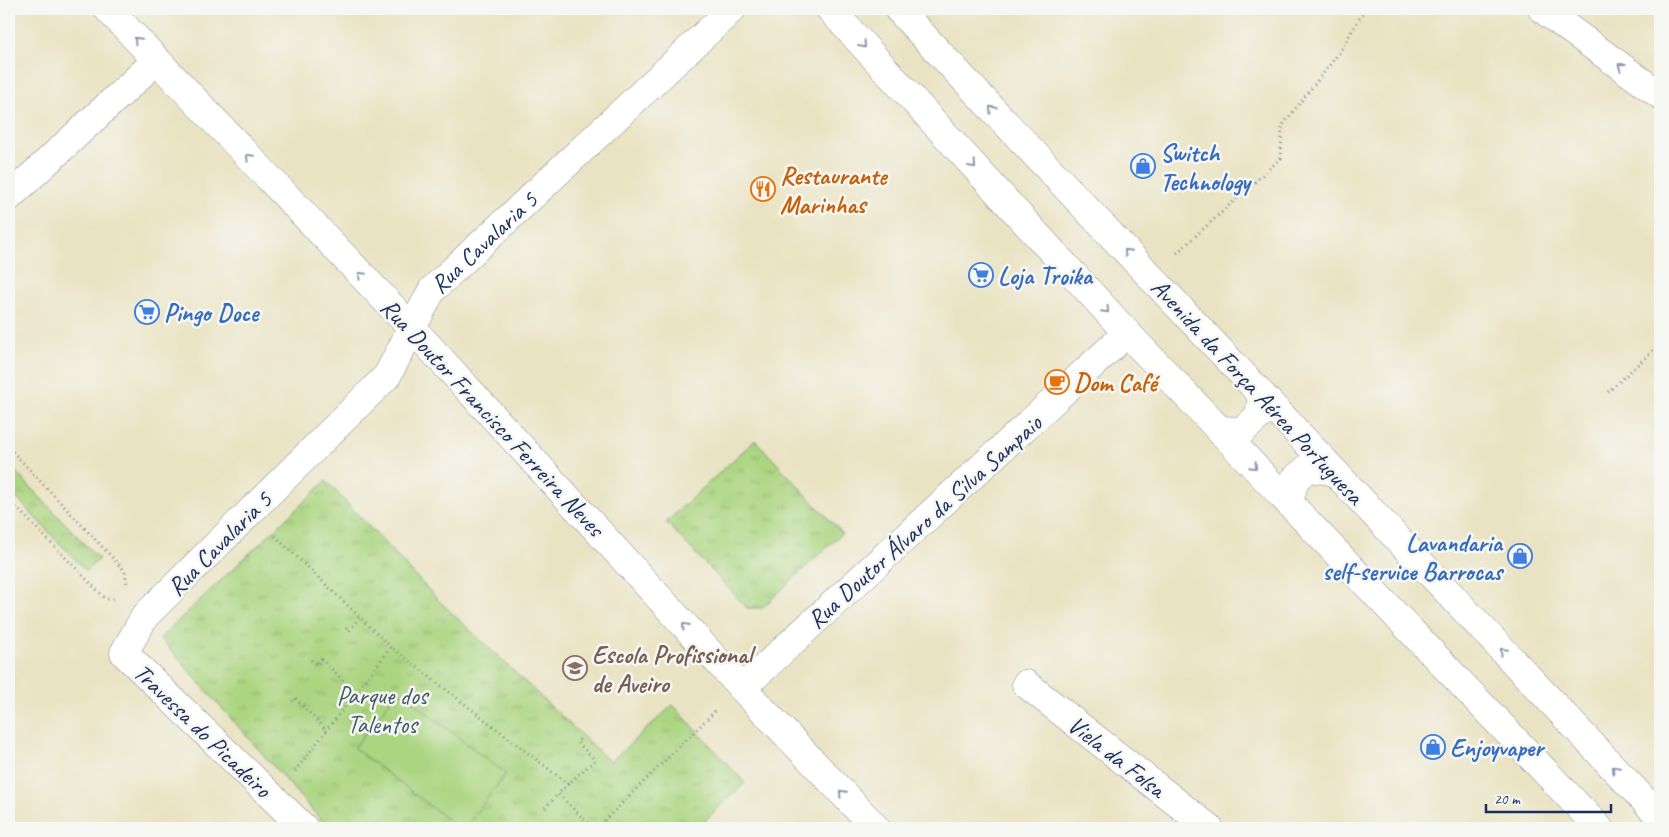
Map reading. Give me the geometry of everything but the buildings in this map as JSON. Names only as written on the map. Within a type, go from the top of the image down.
[{"type":"street","name":"Rua Doutor Francisco Ferreira Neves","points":[[108,9],[412,328],[742,688],[876,828]]},
{"type":"street","name":"Rua Cavalaria 5","points":[[124,653],[137,608],[250,512],[387,376],[432,290],[732,9]]},
{"type":"street","points":[[830,9],[1127,333],[1599,828]]},
{"type":"street","name":"Avenida da Força Aérea Portuguesa","points":[[898,9],[1660,817]]},
{"type":"street","points":[[1542,9],[1660,95]]},
{"type":"street","points":[[9,197],[156,61]]},
{"type":"street","name":"Rua Doutor Álvaro da Silva Sampaio","points":[[742,688],[1127,333]]},
{"type":"street","points":[[1219,429],[1242,432],[1259,416],[1262,395]]},
{"type":"street","points":[[1289,503],[1295,479],[1308,468],[1334,471]]},
{"type":"street","name":"Travessa do Picadeiro","points":[[124,653],[304,828]]},
{"type":"street","name":"Viela da Folsa","points":[[1026,684],[1209,828]]},
{"type":"path","points":[[1151,278],[1281,158],[1282,126],[1339,53],[1365,9]]},
{"type":"path","points":[[1608,392],[1660,344]]},
{"type":"path","points":[[9,448],[125,571],[137,608]]},
{"type":"path","points":[[9,500],[106,599],[137,608]]},
{"type":"path","points":[[250,512],[391,647],[568,784]]},
{"type":"path","points":[[346,628],[349,631],[360,617]]},
{"type":"path","points":[[273,798],[391,647]]},
{"type":"path","points":[[311,660],[317,665],[321,659],[355,692]]},
{"type":"path","points":[[597,828],[696,729],[742,688]]},
{"type":"path","points":[[292,701],[296,698],[326,730]]},
{"type":"path","points":[[545,808],[595,760],[577,742],[582,736]]},
{"type":"path","points":[[558,794],[593,828]]},
{"type":"green space","points":[[755,440],[842,533],[762,608],[747,608],[666,522]]},
{"type":"green space","points":[[9,465],[99,559],[86,571],[9,490]]},
{"type":"green space","name":"Parque dos Talentos","points":[[326,481],[439,601],[610,762],[673,705],[745,783],[697,828],[328,828],[160,638]]},
{"type":"green space","points":[[398,691],[506,774],[464,828],[459,828],[354,748]]},
{"type":"place","name":"Switch Technology","points":[[1143,166]]},
{"type":"place","name":"Restaurante Marinhas","points":[[763,189]]},
{"type":"place","name":"Loja Troika","points":[[981,275]]},
{"type":"place","name":"Pingo Doce","points":[[147,312]]},
{"type":"place","name":"Dom Café","points":[[1057,382]]},
{"type":"place","name":"Lavandaria self-service Barrocas","points":[[1520,556]]},
{"type":"place","name":"Escola Profissional de Aveiro","points":[[575,668]]},
{"type":"place","name":"Enjoyvaper","points":[[1433,747]]}]
